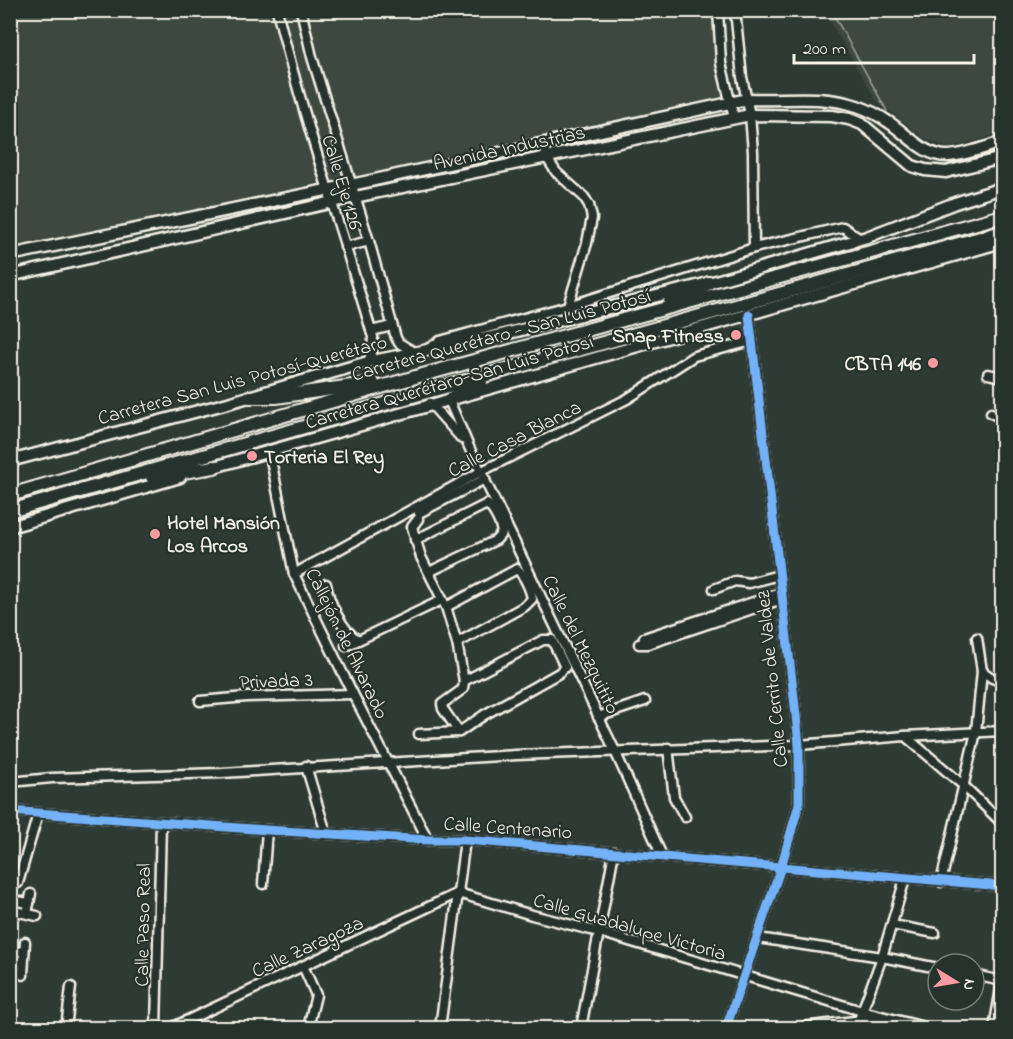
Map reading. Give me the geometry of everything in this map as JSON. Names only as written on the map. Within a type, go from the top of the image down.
[{"type":"highway","name":"Carretera Querétaro - San Luis Potosí","points":[[10,495],[419,376],[1002,216]]},
{"type":"highway","name":"Carretera Querétaro - San Luis Potosí","points":[[10,511],[500,371],[1002,232]]},
{"type":"highway","points":[[639,316],[709,283]]},
{"type":"highway","points":[[451,398],[500,371]]},
{"type":"highway","points":[[249,397],[276,397],[419,376]]},
{"type":"highway","points":[[97,485],[214,467]]},
{"type":"main road","name":"Avenida Industrias","points":[[10,255],[669,118],[748,99],[835,100],[856,106],[889,122],[934,154],[949,156],[1002,142]]},
{"type":"main road","name":"Avenida Industrias","points":[[10,276],[330,202],[750,115],[832,116],[849,119],[862,124],[912,166],[925,170],[946,172],[1002,158]]},
{"type":"main road","name":"Carretera San Luis Potosí-Querétaro","points":[[10,461],[249,397],[368,362],[497,336],[709,283],[860,239],[1002,188]]},
{"type":"main road","points":[[138,228],[143,245]]},
{"type":"main road","name":"Carretera Querétaro-San Luis Potosí","points":[[10,527],[430,403],[1002,242]]},
{"type":"street","name":"Calle Eje 126","points":[[277,10],[330,202],[371,331],[373,346],[368,362]]},
{"type":"street","name":"Calle Eje 126","points":[[301,10],[312,57],[369,241],[392,326],[399,342],[414,352]]},
{"type":"street","points":[[718,10],[721,63],[734,118]]},
{"type":"street","points":[[735,10],[753,152],[754,248]]},
{"type":"street","points":[[544,144],[547,158],[556,172],[584,197],[592,218],[568,306]]},
{"type":"street","points":[[427,349],[440,341],[568,306],[754,248],[843,227],[860,239]]},
{"type":"street","points":[[345,247],[369,241]]},
{"type":"street","name":"Calle Cerrito de Valdez","points":[[726,1029],[782,867],[800,804],[799,745],[749,315]]},
{"type":"street","points":[[371,331],[392,326]]},
{"type":"street","name":"Calle Casa Blanca","points":[[418,513],[483,475],[627,399],[694,356],[752,341]]},
{"type":"street","points":[[988,374],[1002,377]]},
{"type":"street","name":"Calle del Mezquitito","points":[[451,398],[469,447],[615,751],[662,856]]},
{"type":"street","name":"Calle del Mezquitito","points":[[430,403],[452,425],[469,447]]},
{"type":"street","points":[[991,413],[1002,418]]},
{"type":"street","name":"Callejón de Alvarado","points":[[269,450],[294,574],[428,840]]},
{"type":"street","points":[[415,537],[487,504],[491,507],[502,533],[496,540],[429,572]]},
{"type":"street","points":[[294,574],[418,513],[419,528],[415,537],[444,603],[457,643],[464,685]]},
{"type":"street","points":[[346,646],[517,569],[521,572],[532,599],[525,606],[457,643]]},
{"type":"street","points":[[714,589],[735,581],[749,583],[779,575]]},
{"type":"street","points":[[326,584],[329,599],[348,634],[357,640]]},
{"type":"street","points":[[641,644],[644,638],[664,635],[781,596]]},
{"type":"street","points":[[940,882],[976,732],[982,671],[977,638]]},
{"type":"street","points":[[419,734],[459,732],[484,715],[560,673],[565,667],[552,640],[543,640],[464,685],[446,700],[442,706],[459,732]]},
{"type":"street","points":[[982,671],[1002,681]]},
{"type":"street","name":"Privada 3","points":[[200,701],[247,697],[353,694]]},
{"type":"street","points":[[598,717],[645,701]]},
{"type":"street","points":[[10,782],[668,748],[799,745],[1002,731]]},
{"type":"street","points":[[905,736],[964,786],[1002,823]]},
{"type":"street","points":[[668,748],[674,797],[685,817]]},
{"type":"street","points":[[306,766],[326,833]]},
{"type":"street","name":"Calle Centenario","points":[[10,811],[267,830],[428,840],[465,840],[1002,886]]},
{"type":"street","points":[[18,883],[38,814]]},
{"type":"street","name":"Calle Paso Real","points":[[156,1029],[161,823]]},
{"type":"street","points":[[263,884],[267,830]]},
{"type":"street","points":[[440,1029],[465,840]]},
{"type":"street","points":[[581,1029],[614,852]]},
{"type":"street","points":[[857,1025],[882,957],[905,879]]},
{"type":"street","name":"Calle Guadalupe Victoria","points":[[458,893],[928,1029]]},
{"type":"street","name":"Calle Zaragoza","points":[[171,1029],[458,893]]},
{"type":"street","points":[[10,900],[30,898],[27,914]]},
{"type":"street","points":[[10,910],[37,916]]},
{"type":"street","points":[[892,925],[936,933]]},
{"type":"street","points":[[758,938],[926,966]]},
{"type":"street","points":[[23,975],[25,942]]},
{"type":"street","points":[[10,950],[24,952]]},
{"type":"street","points":[[10,958],[23,962]]},
{"type":"street","points":[[303,966],[316,995],[308,1029]]},
{"type":"street","points":[[986,978],[1002,982],[994,1029]]},
{"type":"street","points":[[66,1029],[71,987]]},
{"type":"street","points":[[794,1029],[857,1025],[884,1017]]},
{"type":"shaded area","points":[[11,11],[716,11],[719,65],[726,106],[11,253]]},
{"type":"shaded area","points":[[824,11],[1002,11],[1002,133],[949,148],[924,138],[876,100]]},
{"type":"waterway","points":[[831,10],[887,111]]},
{"type":"cycle path","points":[[726,1028],[781,867],[799,804],[799,745],[749,315]]},
{"type":"cycle path","points":[[10,811],[267,830],[428,840],[465,840],[1002,886]]},
{"type":"place","name":"Snap Fitness","points":[[736,335]]},
{"type":"place","name":"CBTA 146","points":[[933,363]]},
{"type":"place","name":"Torteria El Rey","points":[[252,456]]},
{"type":"place","name":"Hotel Mansión Los Arcos","points":[[155,534]]}]
